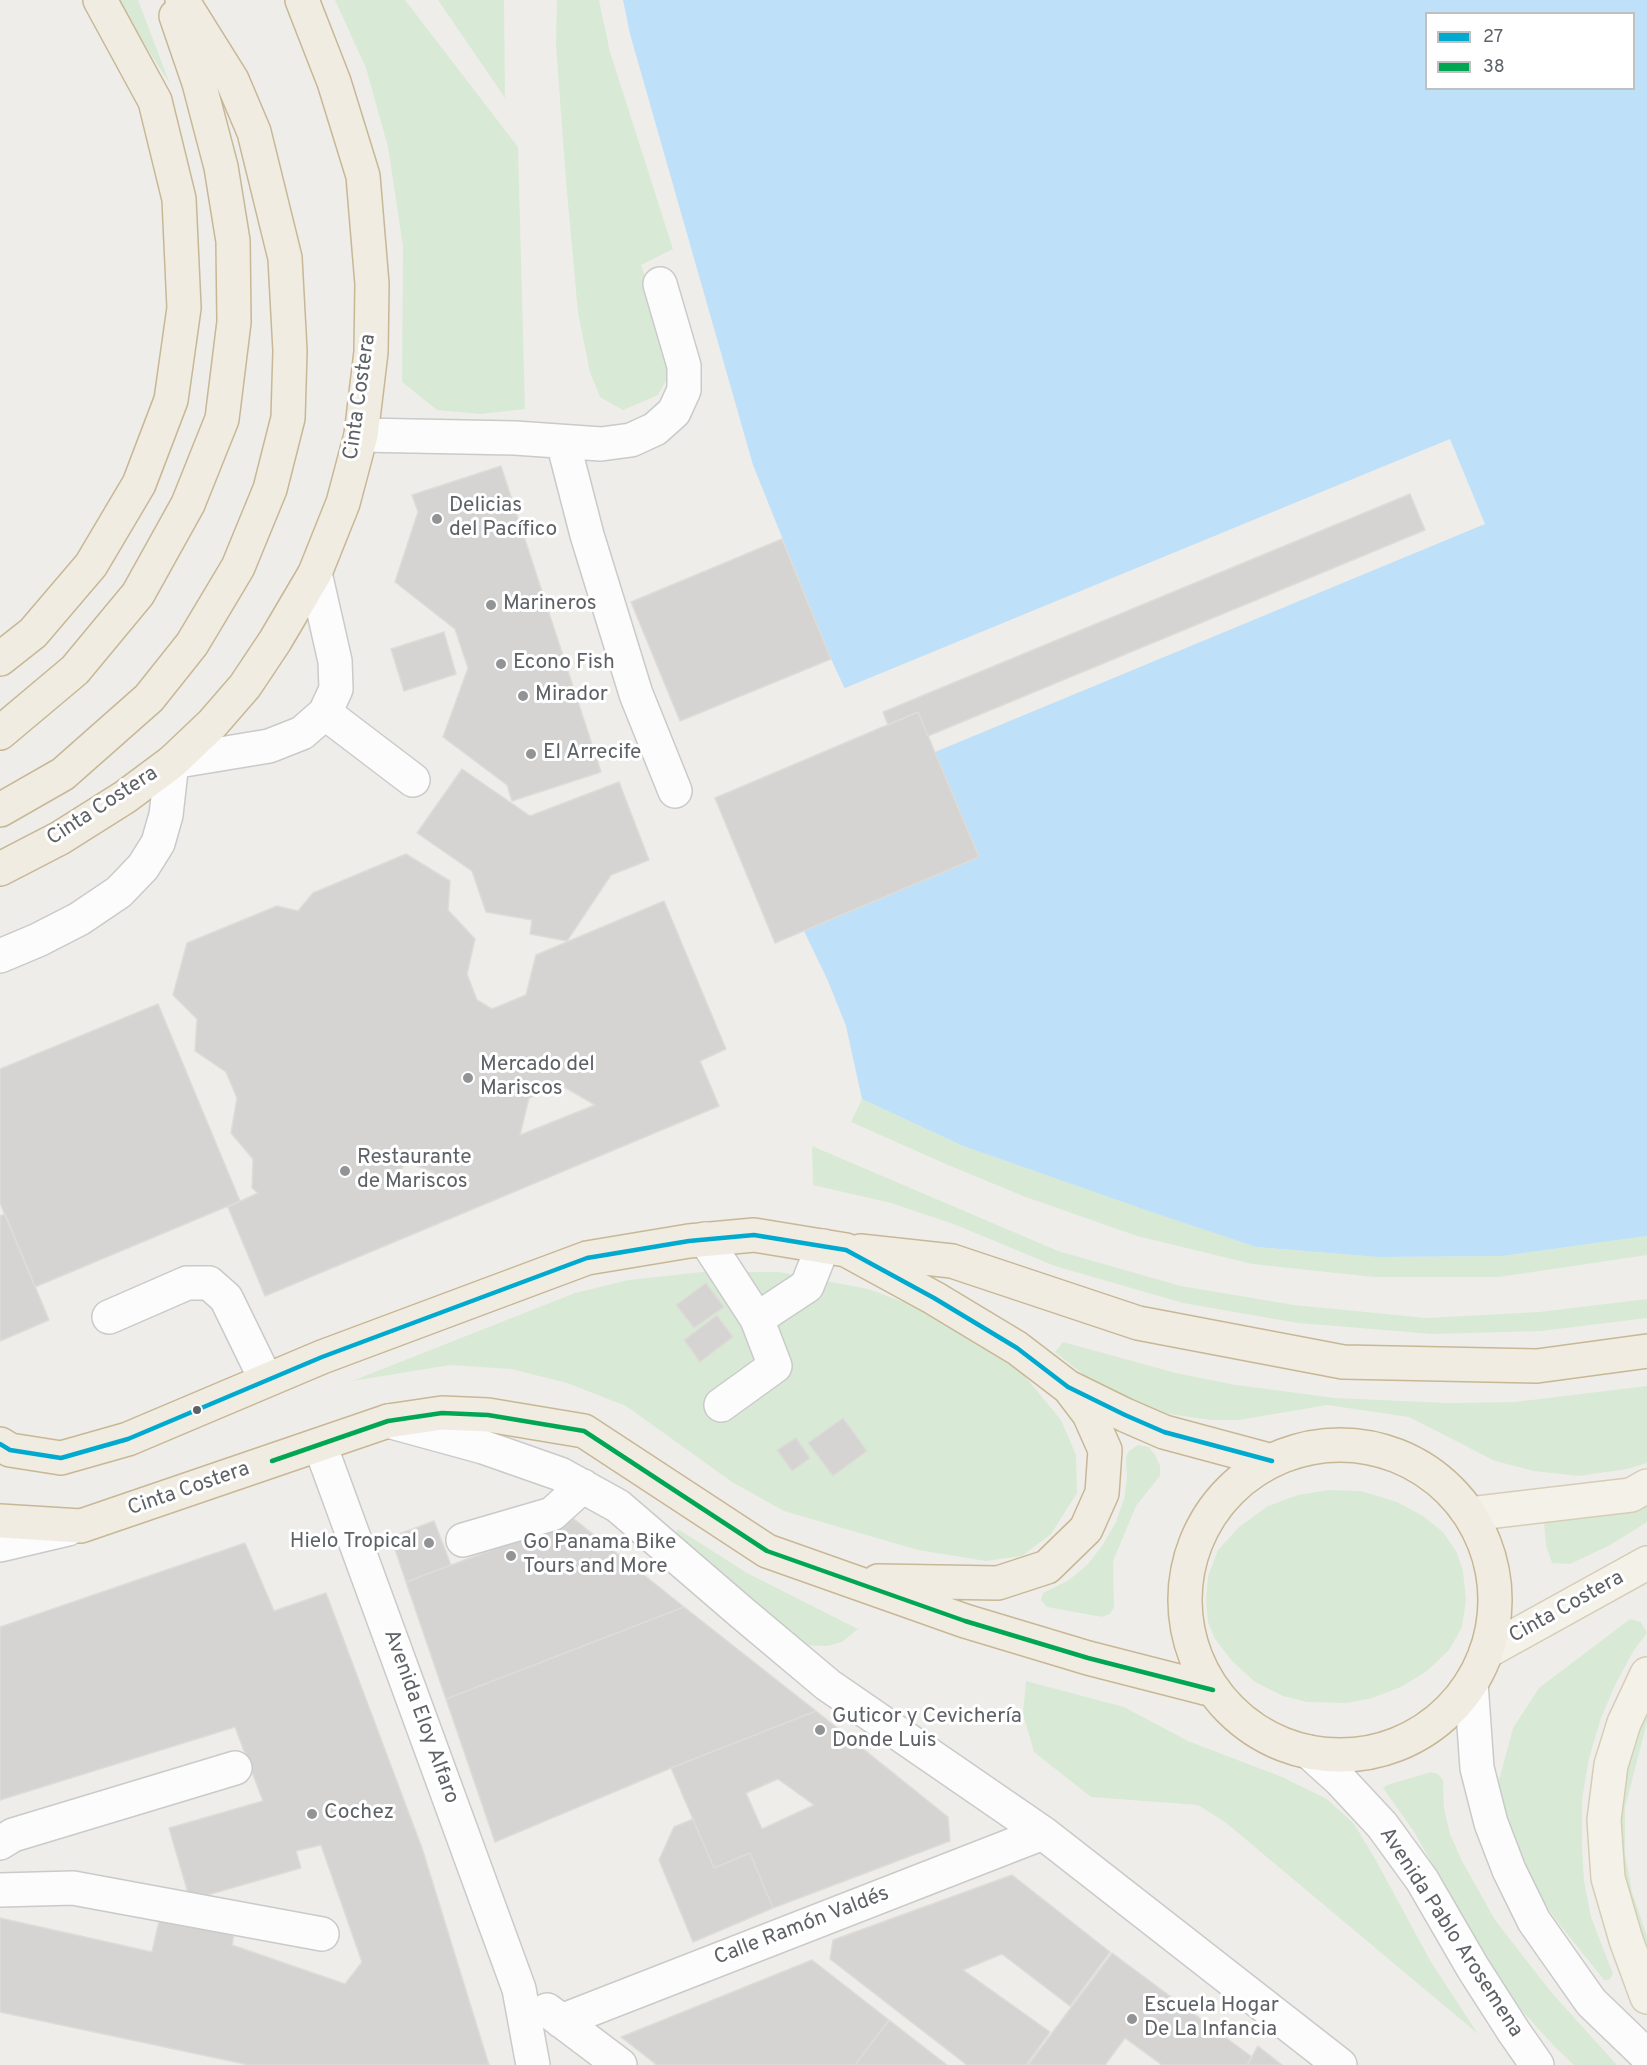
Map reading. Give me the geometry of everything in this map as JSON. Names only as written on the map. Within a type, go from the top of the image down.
[{"type":"highway","points":[[0,659],[33,633],[91,565],[139,483],[171,400],[175,376],[184,308],[179,199],[155,101],[100,0]]},
{"type":"highway","points":[[0,733],[75,670],[138,594],[188,504],[222,418],[234,322],[233,241],[221,167],[199,83],[171,0]]},
{"type":"highway","points":[[0,810],[63,774],[149,698],[192,644],[238,567],[270,489],[288,418],[290,351],[285,258],[254,132],[232,80],[182,0]]},
{"type":"highway","name":"Cinta Costera","points":[[0,869],[60,838],[125,797],[172,762],[212,724],[245,686],[275,641],[315,573],[343,503],[361,435],[371,352],[372,284],[363,176],[334,82],[302,0]]},
{"type":"highway","points":[[0,1444],[10,1450],[61,1458],[128,1439],[266,1380],[587,1258],[705,1239],[754,1235],[834,1248],[952,1261],[1138,1323],[1343,1362],[1537,1366],[1647,1351]]},
{"type":"highway","points":[[834,1248],[934,1298],[1017,1348],[1068,1387],[1164,1432],[1272,1461]]},
{"type":"highway","points":[[843,1580],[998,1584],[1047,1567],[1086,1529],[1102,1493],[1105,1450],[1089,1414],[1068,1387]]},
{"type":"highway","name":"Cinta Costera","points":[[0,1521],[81,1526],[388,1421],[442,1413],[488,1415],[584,1431],[767,1551],[843,1580],[965,1621],[1088,1658],[1213,1690]]},
{"type":"highway","points":[[1329,1445],[1360,1446],[1388,1452],[1429,1472],[1451,1491],[1470,1514],[1488,1549],[1494,1575],[1495,1614],[1486,1652],[1471,1683],[1452,1708],[1428,1727],[1400,1742],[1378,1750],[1356,1754],[1309,1752],[1278,1742],[1256,1730],[1235,1715],[1213,1690],[1200,1667],[1187,1629],[1185,1589],[1189,1562],[1198,1537],[1220,1503],[1249,1475],[1272,1461],[1300,1450],[1329,1445]]},
{"type":"main road","points":[[1470,1514],[1631,1495],[1647,1486]]},
{"type":"main road","name":"Cinta Costera","points":[[1486,1652],[1647,1563]]},
{"type":"main road","points":[[1647,1674],[1624,1723],[1611,1764],[1604,1820],[1608,1878],[1626,1940],[1647,1997]]},
{"type":"street","points":[[361,435],[515,438],[601,444],[631,440],[655,429],[674,412],[684,390],[684,366],[660,284]]},
{"type":"street","points":[[563,442],[587,535],[636,694],[675,791]]},
{"type":"street","points":[[0,956],[79,919],[119,892],[143,867],[158,843],[166,815],[172,762],[268,746],[302,733],[325,713],[336,689],[334,661],[315,573]]},
{"type":"street","points":[[325,713],[413,780]]},
{"type":"street","points":[[705,1239],[757,1319],[775,1366],[721,1405]]},
{"type":"street","points":[[757,1319],[807,1286],[834,1248]]},
{"type":"street","points":[[110,1317],[187,1283],[209,1283],[226,1298],[266,1380]]},
{"type":"street","points":[[388,1421],[483,1447],[560,1474],[618,1506],[828,1685],[1043,1833],[1340,2065]]},
{"type":"street","name":"Avenida Eloy Alfaro","points":[[320,1445],[519,1989],[533,2065]]},
{"type":"street","points":[[463,1540],[552,1514],[582,1486]]},
{"type":"street","points":[[0,1545],[81,1526]]},
{"type":"street","points":[[1471,1683],[1477,1768],[1491,1823],[1509,1870],[1534,1921],[1591,2002],[1647,2056]]},
{"type":"street","name":"Avenida Pablo Arosemena","points":[[1309,1752],[1340,1780],[1382,1825],[1422,1880],[1473,1968],[1538,2065]]},
{"type":"street","points":[[0,1843],[13,1835],[234,1768]]},
{"type":"street","name":"Calle Ramón Valdés","points":[[561,2021],[1043,1833]]},
{"type":"street","points":[[0,1890],[73,1888],[322,1934]]},
{"type":"street","points":[[519,1989],[620,2065]]},
{"type":"green space","points":[[116,0],[138,0],[170,84]]},
{"type":"green space","points":[[335,0],[405,0],[518,147],[525,409],[480,414],[437,410],[402,382],[403,246],[388,147],[366,68]]},
{"type":"green space","points":[[438,0],[504,0],[505,98]]},
{"type":"green space","points":[[557,0],[599,0],[610,52],[673,249],[641,265],[672,353],[669,375],[658,395],[623,410],[600,397],[590,372],[578,313],[556,45]]},
{"type":"green space","points":[[862,1099],[963,1146],[1256,1247],[1378,1257],[1502,1256],[1647,1236],[1647,1255],[1499,1277],[1374,1277],[1252,1264],[1137,1236],[1023,1196],[948,1165],[851,1122]]},
{"type":"green space","points":[[812,1146],[1058,1251],[1181,1286],[1294,1305],[1427,1318],[1539,1312],[1647,1299],[1647,1318],[1541,1331],[1433,1334],[1298,1323],[1183,1303],[1055,1266],[956,1225],[891,1203],[813,1185]]},
{"type":"green space","points":[[702,1272],[779,1272],[868,1289],[923,1309],[971,1334],[1019,1369],[1061,1420],[1076,1455],[1077,1493],[1051,1534],[1022,1556],[986,1561],[918,1550],[784,1511],[732,1482],[626,1406],[567,1383],[511,1369],[450,1365],[352,1381],[575,1293],[629,1280]]},
{"type":"green space","points":[[1063,1342],[1176,1373],[1236,1385],[1335,1398],[1448,1403],[1515,1402],[1647,1386],[1647,1463],[1627,1469],[1579,1476],[1534,1471],[1495,1461],[1409,1417],[1327,1405],[1239,1420],[1211,1420],[1162,1413],[1109,1392],[1085,1376],[1055,1352]]},
{"type":"green space","points":[[1138,1445],[1149,1447],[1155,1455],[1160,1466],[1160,1476],[1136,1506],[1113,1561],[1114,1607],[1110,1614],[1102,1617],[1047,1607],[1041,1600],[1043,1593],[1069,1580],[1087,1565],[1102,1546],[1116,1522],[1124,1499],[1127,1477],[1126,1457],[1129,1451]]},
{"type":"green space","points":[[1329,1490],[1361,1491],[1397,1502],[1423,1516],[1443,1532],[1456,1551],[1463,1571],[1466,1600],[1462,1627],[1449,1650],[1427,1671],[1401,1687],[1372,1698],[1347,1703],[1307,1702],[1283,1696],[1255,1682],[1232,1661],[1215,1639],[1208,1622],[1206,1600],[1208,1576],[1218,1550],[1239,1527],[1268,1506],[1298,1495]]},
{"type":"green space","points":[[1647,1499],[1647,1522],[1610,1545],[1570,1564],[1552,1563],[1546,1545],[1544,1522],[1588,1515]]},
{"type":"green space","points":[[678,1529],[747,1573],[858,1629],[842,1642],[827,1646],[800,1645],[705,1565],[675,1533]]},
{"type":"green space","points":[[1630,1619],[1641,1622],[1647,1633],[1634,1650],[1616,1683],[1601,1718],[1589,1758],[1582,1799],[1584,1881],[1591,1917],[1613,1974],[1609,1980],[1604,1980],[1556,1920],[1521,1868],[1497,1788],[1513,1728],[1539,1688]]},
{"type":"green space","points":[[1026,1681],[1124,1707],[1188,1741],[1282,1777],[1327,1799],[1354,1824],[1431,1962],[1478,2034],[1225,1822],[1198,1805],[1091,1797],[1034,1752],[1023,1714]]},
{"type":"green space","points":[[1647,1688],[1647,1722],[1625,1808],[1625,1854],[1632,1892],[1647,1936],[1647,1973],[1611,1856],[1627,1735]]},
{"type":"green space","points":[[1431,1772],[1438,1774],[1443,1780],[1444,1808],[1450,1834],[1462,1861],[1495,1920],[1551,1992],[1617,2065],[1574,2065],[1524,2013],[1499,1982],[1471,1938],[1413,1830],[1383,1788]]},
{"type":"water","points":[[623,0],[1647,0],[1647,1236],[1502,1256],[1378,1257],[1256,1247],[963,1146],[862,1099],[846,1026],[804,931],[979,857],[918,712],[845,689],[753,465],[630,34]]},
{"type":"pier","points":[[1450,439],[1485,524],[935,752],[918,712],[864,735],[845,688]]},
{"type":"building","points":[[501,466],[601,772],[512,801],[507,785],[443,737],[468,668],[455,629],[395,582],[418,512],[412,495]]},
{"type":"building","points":[[1410,494],[1425,530],[928,736],[918,712],[888,725],[883,712]]},
{"type":"building","points":[[782,539],[831,659],[680,721],[631,602]]},
{"type":"building","points":[[444,632],[456,674],[404,691],[391,649]]},
{"type":"building","points":[[918,712],[979,857],[775,943],[715,798]]},
{"type":"building","points":[[462,769],[530,816],[619,782],[649,860],[611,875],[567,941],[530,934],[532,920],[486,912],[472,871],[417,833]]},
{"type":"building","name":"Mercado del Mariscos","points":[[406,854],[450,881],[448,910],[475,939],[467,974],[477,1000],[492,1009],[526,995],[536,955],[664,901],[726,1049],[700,1061],[719,1106],[265,1296],[228,1207],[258,1193],[252,1188],[253,1159],[231,1133],[237,1098],[226,1072],[195,1051],[197,1019],[173,995],[187,943],[277,906],[298,911],[313,893]],"holes":[[[561,1085],[595,1105],[520,1135],[529,1098]],[[406,1162],[434,1172],[389,1190]]]},
{"type":"building","points":[[158,1004],[240,1201],[35,1287],[0,1203],[0,1069]]},
{"type":"building","points":[[5,1214],[49,1320],[0,1341],[0,1216]]},
{"type":"building","points":[[706,1283],[724,1307],[694,1328],[676,1305]]},
{"type":"building","points":[[717,1315],[733,1337],[700,1362],[684,1340]]},
{"type":"building","points":[[843,1418],[867,1451],[833,1476],[808,1443]]},
{"type":"building","points":[[796,1438],[810,1458],[792,1471],[777,1450]]},
{"type":"building","points":[[574,1519],[684,1607],[446,1699],[406,1582]]},
{"type":"building","points":[[434,1521],[451,1565],[406,1582],[391,1537]]},
{"type":"building","name":"Cochez","points":[[245,1543],[274,1611],[326,1593],[422,1848],[489,2065],[249,2065],[0,2012],[0,1918],[152,1952],[162,1908],[236,1924],[232,1945],[345,1984],[362,1962],[321,1845],[296,1851],[301,1868],[190,1900],[169,1828],[263,1801],[235,1727],[0,1800],[0,1627]]},
{"type":"building","points":[[684,1607],[816,1711],[671,1768],[495,1842],[446,1699]]},
{"type":"building","points":[[816,1711],[948,1817],[950,1841],[773,1908],[750,1853],[714,1868],[671,1768]],"holes":[[[778,1779],[814,1805],[762,1829],[746,1793]]]},
{"type":"building","points":[[693,1819],[714,1868],[750,1853],[773,1908],[693,1942],[659,1860],[674,1827]]},
{"type":"building","points":[[1012,1875],[1110,1952],[1070,2006],[1002,1954],[963,1970],[1050,2032],[1026,2065],[967,2065],[830,1959],[833,1940]]},
{"type":"building","name":"Escuela Hogar De La Infancia","points":[[1112,1953],[1252,2057],[1247,2065],[1162,2065],[1125,2038],[1105,2065],[1028,2065]]},
{"type":"building","points":[[812,1960],[889,2020],[855,2065],[657,2065],[621,2037]]},
{"type":"building","points":[[889,2020],[947,2065],[855,2065]]},
{"type":"building","points":[[1258,2046],[1282,2065],[1247,2065]]},
{"type":"transit line","name":"27","points":[[0,1444],[10,1450],[61,1458],[128,1439],[322,1357],[587,1258],[689,1241],[754,1235],[846,1250],[934,1298],[1017,1348],[1068,1387],[1164,1432],[1272,1461]]},
{"type":"transit line","name":"38","points":[[272,1461],[388,1421],[442,1413],[488,1415],[584,1431],[767,1551],[965,1621],[1088,1658],[1213,1690]]},
{"type":"place","name":"Delicias del Pacífico","points":[[437,519]]},
{"type":"place","name":"Marineros","points":[[491,605]]},
{"type":"place","name":"Econo Fish","points":[[501,664]]},
{"type":"place","name":"Mirador","points":[[523,696]]},
{"type":"place","name":"El Arrecife","points":[[531,754]]},
{"type":"place","name":"Mercado del Mariscos","points":[[468,1078]]},
{"type":"place","name":"Restaurante de Mariscos","points":[[345,1171]]},
{"type":"place","name":"Hielo Tropical","points":[[429,1543]]},
{"type":"place","name":"Go Panama Bike Tours and More","points":[[511,1556]]},
{"type":"place","name":"Guticor y Cevichería Donde Luis","points":[[820,1730]]},
{"type":"place","name":"Cochez","points":[[312,1814]]},
{"type":"place","name":"Escuela Hogar De La Infancia","points":[[1132,2019]]}]
